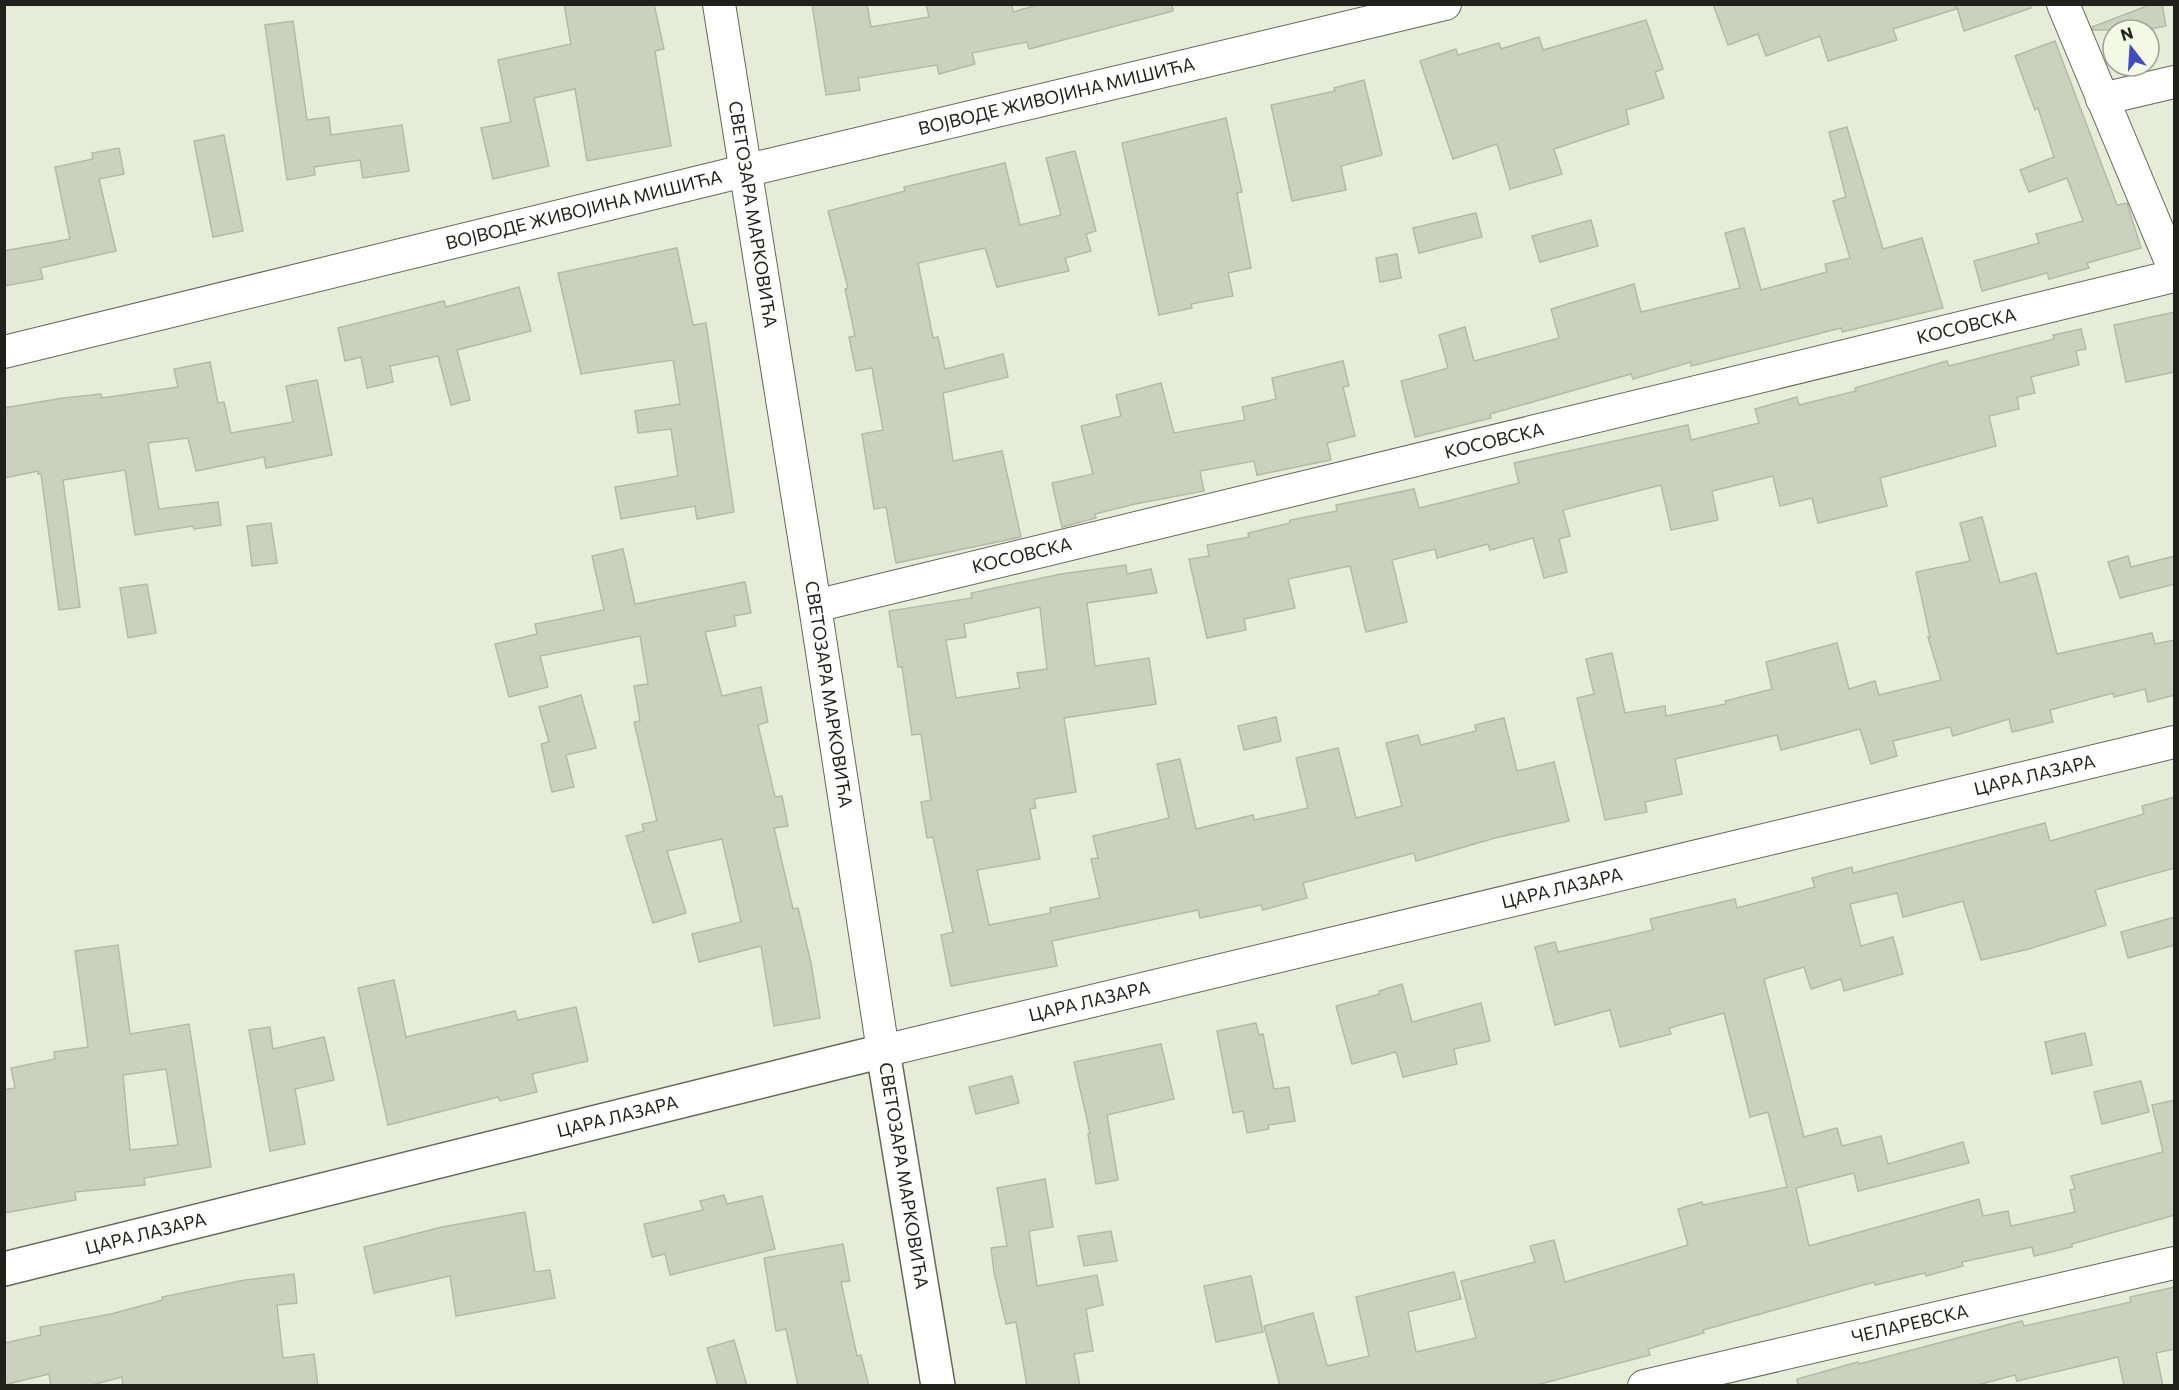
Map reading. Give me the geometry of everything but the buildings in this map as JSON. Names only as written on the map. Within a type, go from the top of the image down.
[{"type":"street","name":"СВЕТОЗАРА МАРКОВИЋА","points":[[719,4],[883,1051],[938,1386]]},
{"type":"street","name":"ВОЈВОДЕ ЖИВОЈИНА МИШИЋА","points":[[4,352],[744,171],[1445,4]]},
{"type":"street","points":[[2063,4],[2175,268]]},
{"type":"street","points":[[2102,99],[2175,82]]},
{"type":"street","name":"КОСОВСКА","points":[[815,606],[2175,276]]},
{"type":"street","name":"ЦАРА ЛАЗАРА","points":[[4,1269],[883,1051],[2175,742]]},
{"type":"street","name":"ЧЕЛАРЕВСКА","points":[[1644,1386],[2175,1263]]}]
